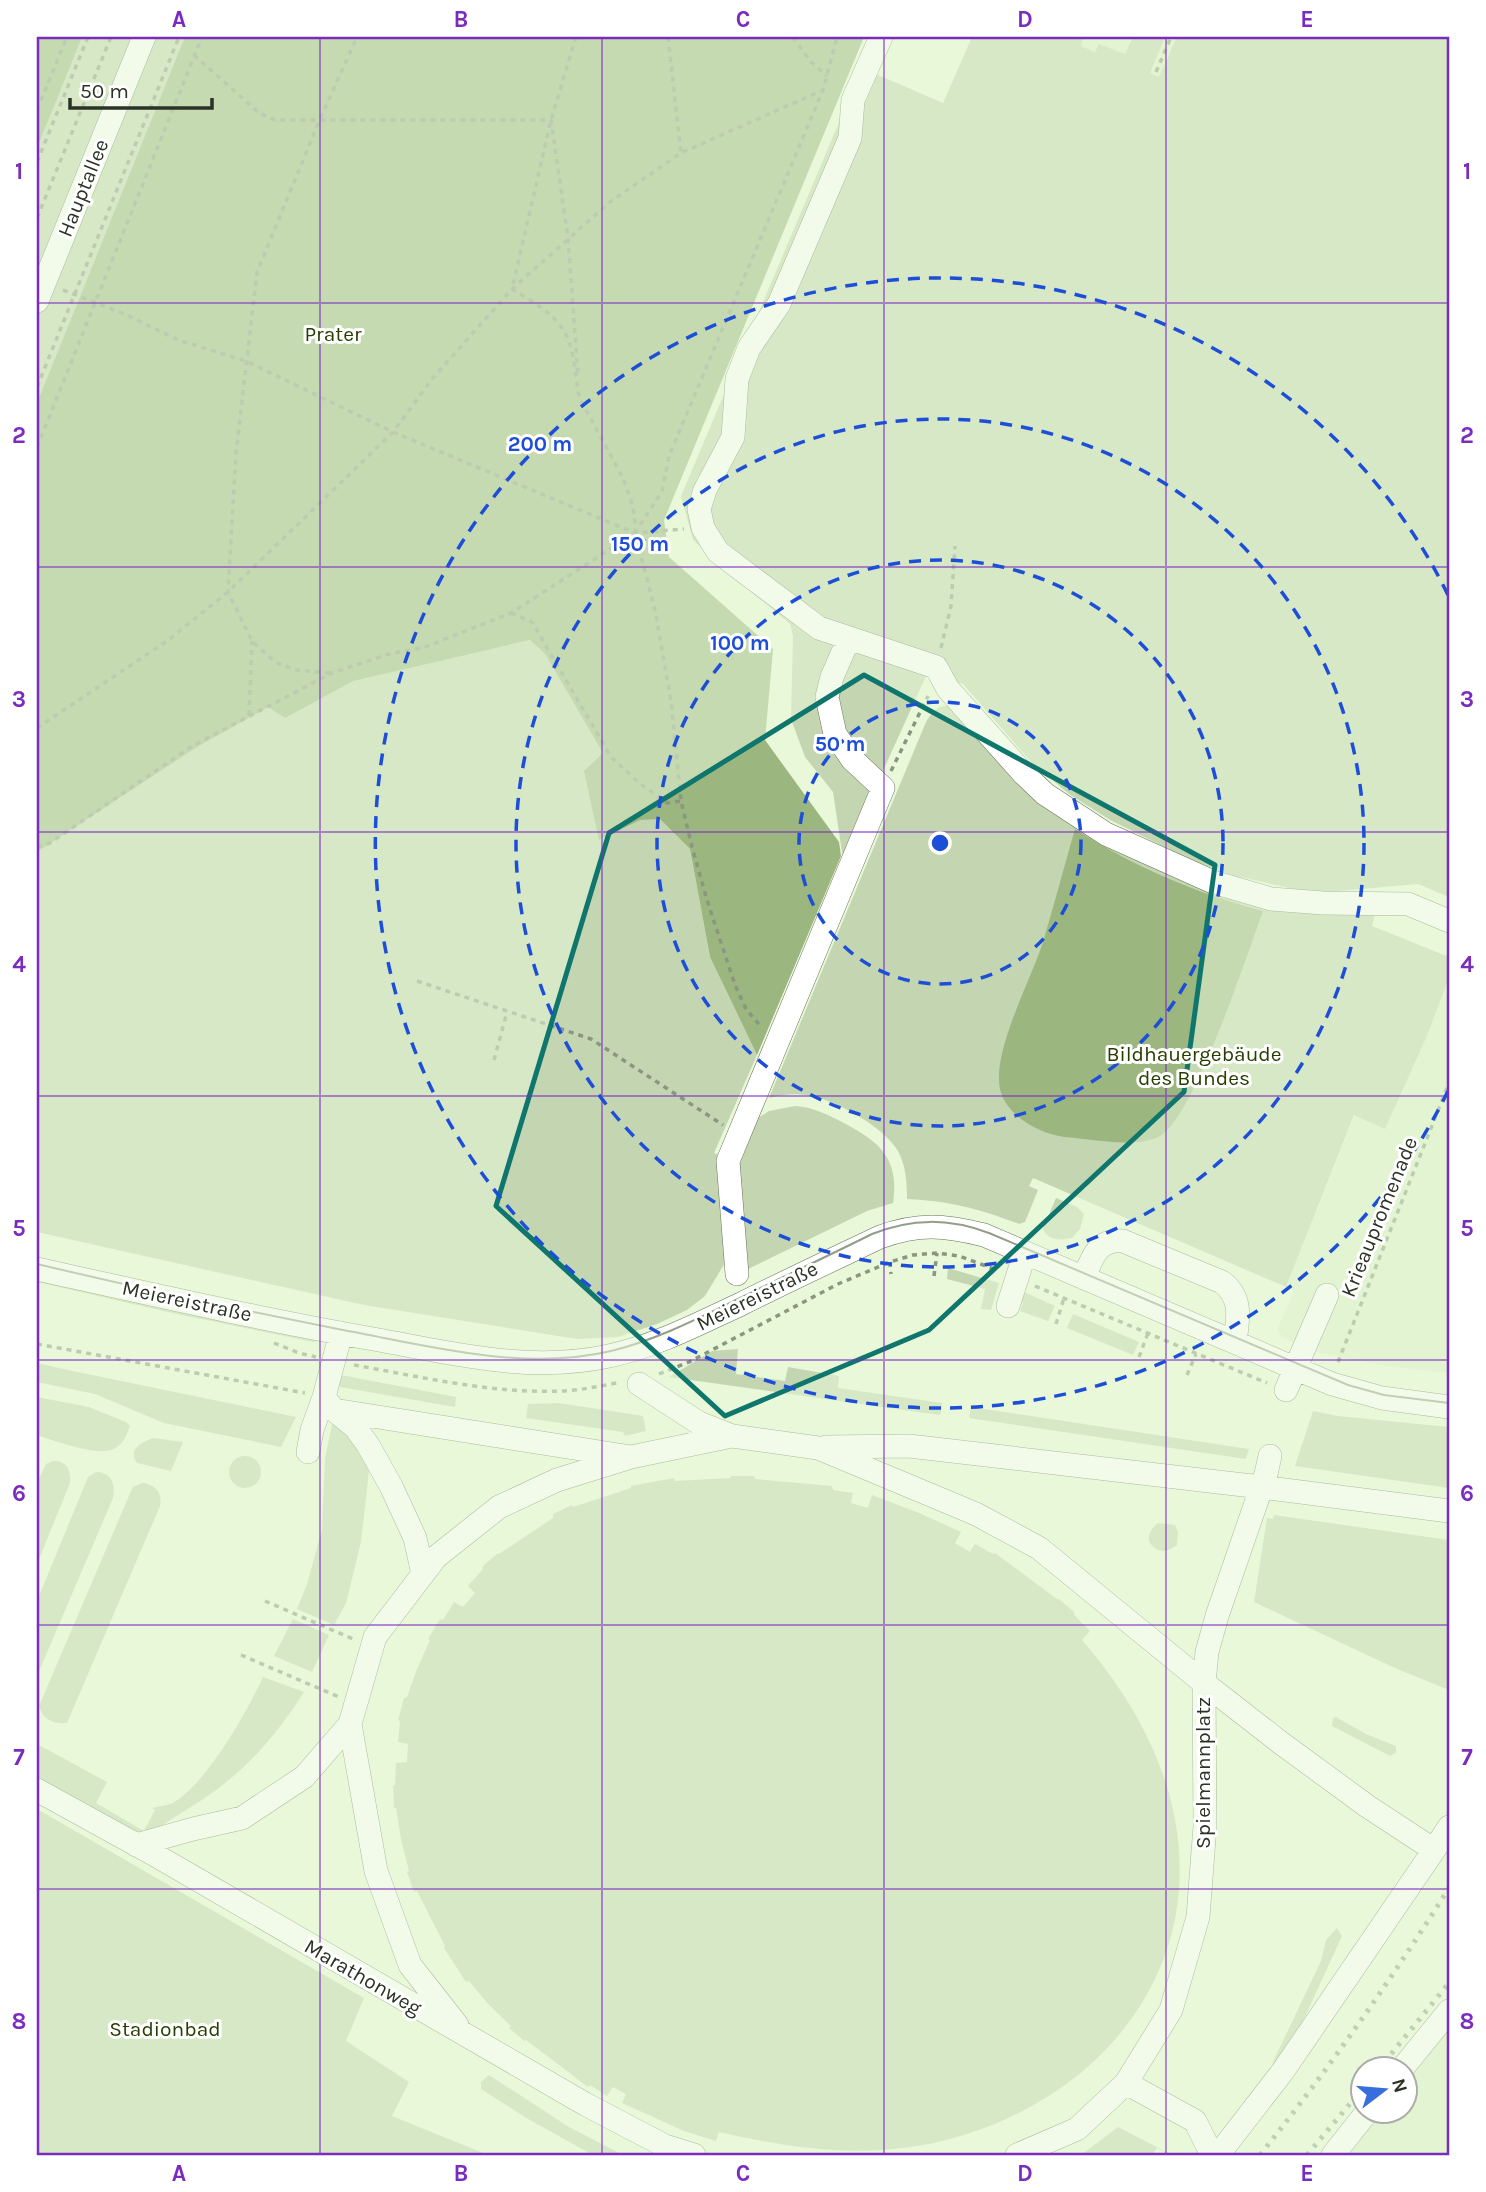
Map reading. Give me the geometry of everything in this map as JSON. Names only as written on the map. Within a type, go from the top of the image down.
[{"type":"street","name":"Hauptallee","points":[[40,292],[144,37]]},
{"type":"street","points":[[881,37],[853,100],[850,138],[779,304],[749,348],[737,379],[733,437],[705,490],[699,509],[703,528],[719,552],[742,572],[819,628],[936,667],[948,689],[1024,774],[1045,794],[1106,834],[1213,882],[1271,899],[1323,903],[1408,904],[1449,921]]},
{"type":"street","points":[[737,1274],[729,1161],[732,1130],[776,1046],[883,788],[852,759],[835,734],[827,696],[849,638]]},
{"type":"street","name":"Meiereistraße","points":[[37,1269],[341,1333],[499,1362],[538,1364],[571,1362],[639,1349],[676,1335],[880,1237],[904,1228],[925,1225],[953,1227],[984,1235],[1332,1384],[1392,1400],[1449,1407]]},
{"type":"street","points":[[1084,1278],[1099,1247],[1107,1242],[1123,1241],[1222,1283],[1230,1289],[1239,1315],[1235,1342]]},
{"type":"street","points":[[1008,1306],[1025,1252]]},
{"type":"street","points":[[1286,1390],[1327,1295]]},
{"type":"street","points":[[309,1452],[312,1430],[329,1403],[341,1333]]},
{"type":"street","points":[[639,1384],[699,1423],[732,1436],[818,1448],[909,1446],[1449,1511]]},
{"type":"street","points":[[329,1403],[631,1457]]},
{"type":"street","points":[[329,1403],[355,1427],[391,1486],[415,1538],[423,1574]]},
{"type":"street","points":[[136,1845],[242,1818],[304,1776],[353,1714],[375,1637],[436,1557],[499,1507],[557,1480],[631,1457],[732,1436]]},
{"type":"street","points":[[818,1448],[976,1514],[1039,1548],[1281,1743],[1367,1806],[1434,1850]]},
{"type":"street","name":"Spielmannplatz","points":[[1126,2083],[1171,2010],[1198,1917],[1205,1826],[1204,1683],[1207,1652],[1270,1456]]},
{"type":"street","points":[[353,1714],[376,1871],[384,1895],[410,1965],[465,2036]]},
{"type":"street","name":"Marathonweg","points":[[37,1790],[608,2116],[665,2146],[694,2155]]},
{"type":"street","points":[[1218,2155],[1283,2071],[1449,1827]]},
{"type":"street","points":[[1412,2056],[1449,2011]]},
{"type":"street","points":[[1017,2155],[1077,2129],[1126,2083],[1195,2121],[1212,2155]]},
{"type":"street","points":[[1333,2155],[1356,2126]]},
{"type":"path","points":[[37,110],[66,37]]},
{"type":"path","points":[[37,162],[88,37]]},
{"type":"path","points":[[37,218],[111,37]]},
{"type":"path","points":[[37,387],[179,37]]},
{"type":"path","points":[[37,447],[202,37]]},
{"type":"path","points":[[332,673],[296,670],[275,662],[252,640],[228,592],[236,453],[257,272],[357,37]]},
{"type":"path","points":[[512,289],[551,120],[576,37]]},
{"type":"path","points":[[668,37],[681,153]]},
{"type":"path","points":[[793,37],[810,61],[827,76]]},
{"type":"path","points":[[37,847],[50,843],[192,746],[249,716],[332,673],[390,654],[425,647],[511,613],[635,533],[662,491],[669,456],[823,90],[837,37]]},
{"type":"path","points":[[1156,72],[1171,37]]},
{"type":"path","points":[[194,55],[259,113],[275,120],[551,120]]},
{"type":"path","points":[[37,728],[167,641],[228,592],[393,432],[432,379],[512,289],[610,202],[681,153],[823,90]]},
{"type":"path","points":[[551,120],[568,238],[580,398]]},
{"type":"path","points":[[512,289],[550,314],[561,326],[573,356],[580,398],[623,477],[636,522],[635,533],[655,610],[669,688],[681,801],[707,900],[735,985],[746,1009],[776,1046]]},
{"type":"path","points":[[40,292],[74,295],[127,315],[178,340],[246,361],[393,432],[635,533],[703,528]]},
{"type":"path","points":[[883,788],[928,698],[951,606],[955,546]]},
{"type":"path","points":[[511,613],[532,622],[611,757],[638,782],[667,803],[681,801]]},
{"type":"path","points":[[249,716],[252,640]]},
{"type":"path","points":[[417,981],[591,1039],[732,1130]]},
{"type":"path","points":[[494,1060],[507,1012]]},
{"type":"path","name":"Krieaupromenade","points":[[1338,1362],[1449,1083]]},
{"type":"path","points":[[934,1276],[937,1253]]},
{"type":"path","points":[[668,1372],[838,1284],[890,1262],[913,1255],[937,1253],[959,1256],[1016,1278],[1286,1390]]},
{"type":"path","points":[[890,1262],[891,1274]]},
{"type":"path","points":[[1056,1324],[1064,1298]]},
{"type":"path","points":[[1139,1357],[1148,1333]]},
{"type":"path","points":[[37,1345],[329,1403]]},
{"type":"path","points":[[1187,1375],[1196,1354]]},
{"type":"path","points":[[265,1601],[372,1647]]},
{"type":"path","points":[[242,1655],[353,1714]]},
{"type":"highlighted area","points":[[864,675],[1215,865],[1184,1092],[929,1330],[725,1416],[496,1206],[609,833]]},
{"type":"shaded area","points":[[1057,37],[1177,37],[1160,77]]},
{"type":"shaded area","points":[[1449,978],[1449,1373],[1393,1367],[1315,1352],[1286,1339],[1278,1332],[1294,1291],[1286,1287],[1355,1115],[1385,1128],[1426,1038]]},
{"type":"shaded area","points":[[1449,2015],[1449,2155],[1351,2155],[1348,2139],[1359,2126],[1420,2126],[1420,2056],[1417,2056]]},
{"type":"green space","points":[[37,37],[857,37],[355,679],[531,640],[545,654],[616,774],[690,849],[710,957],[757,1055],[714,1153],[717,1154],[726,1261],[705,1296],[687,1310],[657,1324],[618,1337],[577,1339],[364,1305],[37,1232]]},
{"type":"green space","points":[[37,37],[82,37],[37,148]]},
{"type":"green space","name":"Prater","points":[[185,37],[864,37],[664,520],[669,557],[773,649],[765,740],[839,842],[841,856],[757,1055],[710,957],[690,849],[660,819],[640,820],[599,840],[584,771],[603,753],[545,654],[530,640],[353,681],[285,718],[268,707],[197,747],[37,852],[37,403]]},
{"type":"green space","points":[[972,37],[1083,37],[1081,46],[1095,52],[1099,44],[1125,54],[1133,37],[1165,37],[1150,73],[1159,77],[1177,37],[1449,37],[1449,897],[1418,884],[1326,892],[1294,889],[1231,875],[1187,858],[1110,820],[1069,794],[1032,763],[963,684],[926,676],[843,859],[833,792],[805,757],[791,719],[793,636],[790,624],[693,540],[681,496],[862,68],[943,103]]},
{"type":"green space","name":"Bildhauergebäude des Bundes","points":[[948,705],[987,742],[1154,864],[1375,914],[1372,926],[1449,957],[1449,978],[1426,1038],[1385,1129],[1354,1115],[1286,1287],[1033,1178],[1029,1186],[1038,1190],[1025,1222],[1019,1224],[964,1207],[907,1199],[906,1174],[898,1151],[870,1123],[844,1108],[807,1095],[769,1098],[926,722],[935,710]]},
{"type":"green space","points":[[1075,829],[1119,855],[1166,877],[1263,911],[1218,1033],[1188,1099],[1174,1123],[1160,1136],[1150,1140],[1127,1143],[1065,1137],[1045,1132],[1017,1115],[1003,1099],[1000,1089],[999,1073],[1007,1036],[1043,942]]},
{"type":"green space","points":[[795,1106],[814,1109],[830,1116],[876,1144],[884,1152],[893,1174],[893,1203],[867,1211],[746,1270],[738,1165],[758,1118],[769,1111]]},
{"type":"green space","points":[[1056,1198],[1077,1207],[1084,1214],[1080,1229],[1072,1238],[1055,1239],[1043,1229]]},
{"type":"green space","points":[[948,1268],[999,1283],[991,1310],[981,1309],[985,1289],[947,1279]]},
{"type":"green space","points":[[37,1277],[317,1341],[172,1313],[37,1282]]},
{"type":"green space","points":[[1022,1291],[1055,1306],[1048,1321],[1020,1311],[1023,1303],[1018,1300]]},
{"type":"green space","points":[[1073,1314],[1139,1342],[1133,1355],[1067,1328]]},
{"type":"green space","points":[[738,1349],[736,1374],[785,1381],[788,1367],[839,1376],[838,1388],[942,1403],[941,1413],[939,1415],[669,1377],[712,1351]]},
{"type":"green space","points":[[37,1363],[296,1417],[281,1447],[164,1423],[95,1394],[37,1382]]},
{"type":"green space","points":[[341,1375],[456,1397],[455,1407],[340,1387],[337,1382]]},
{"type":"green space","points":[[37,1397],[89,1407],[130,1426],[120,1445],[107,1451],[87,1450],[65,1444],[37,1435]]},
{"type":"green space","points":[[559,1403],[643,1416],[646,1431],[625,1436],[623,1432],[526,1418],[528,1404]]},
{"type":"green space","points":[[971,1407],[1249,1449],[1246,1459],[969,1418]]},
{"type":"green space","points":[[1313,1411],[1449,1427],[1449,1488],[1295,1466]]},
{"type":"green space","points":[[333,1420],[362,1445],[369,1471],[361,1542],[346,1603],[334,1625],[297,1609],[322,1530],[325,1458]]},
{"type":"green space","points":[[153,1438],[183,1442],[171,1471],[137,1463],[134,1458],[135,1450],[140,1444]]},
{"type":"green space","points":[[245,1456],[256,1461],[261,1472],[256,1483],[245,1488],[234,1483],[229,1472],[234,1461]]},
{"type":"green space","points":[[53,1461],[65,1464],[70,1474],[70,1483],[37,1564],[37,1483],[46,1464]]},
{"type":"green space","points":[[96,1472],[105,1474],[111,1480],[113,1498],[37,1676],[37,1601],[88,1477]]},
{"type":"green space","points":[[754,1476],[755,1479],[832,1486],[833,1490],[853,1493],[851,1503],[868,1508],[872,1495],[961,1532],[955,1543],[970,1552],[975,1544],[995,1553],[1059,1599],[1090,1631],[1082,1640],[1133,1710],[1161,1769],[1168,1790],[1179,1854],[1176,1915],[1159,1970],[1131,2020],[1092,2063],[1044,2099],[990,2126],[929,2144],[850,2151],[797,2147],[719,2132],[716,2141],[684,2131],[622,2103],[626,2094],[613,2087],[607,2096],[590,2085],[588,2087],[509,2028],[511,2026],[469,1981],[466,1982],[444,1948],[417,1891],[414,1892],[407,1872],[409,1871],[394,1808],[396,1763],[407,1762],[408,1744],[398,1742],[398,1720],[404,1698],[407,1697],[430,1640],[428,1639],[440,1619],[443,1620],[454,1602],[463,1607],[475,1593],[468,1586],[483,1566],[498,1553],[553,1518],[553,1514],[631,1486],[674,1478],[675,1481]]},
{"type":"green space","points":[[142,1483],[157,1490],[160,1506],[67,1723],[53,1722],[43,1715],[39,1706],[131,1491]]},
{"type":"green space","points":[[1274,1515],[1449,1540],[1449,1690],[1397,1669],[1254,1602],[1267,1518],[1273,1519]]},
{"type":"green space","points":[[1158,1523],[1175,1525],[1178,1532],[1177,1545],[1169,1550],[1158,1550],[1149,1541],[1152,1529]]},
{"type":"green space","points":[[293,1619],[329,1635],[312,1672],[274,1656]]},
{"type":"green space","points":[[263,1677],[304,1692],[288,1716],[241,1770],[212,1793],[154,1831],[140,1833],[131,1829],[37,1778],[37,1744],[107,1782],[96,1803],[144,1831],[155,1810],[152,1808],[173,1803],[199,1780],[212,1764],[247,1709]]},
{"type":"green space","points":[[1336,1717],[1366,1734],[1396,1746],[1396,1753],[1390,1756],[1332,1726],[1333,1718]]},
{"type":"green space","name":"Stadionbad","points":[[37,1809],[364,1998],[346,2041],[409,2082],[392,2116],[488,2155],[37,2155]]},
{"type":"green space","points":[[1337,1928],[1342,1936],[1286,2058],[1275,2069],[1272,2067],[1273,2062],[1321,1961],[1326,1940]]},
{"type":"green space","points":[[489,2075],[569,2127],[623,2155],[593,2155],[528,2119],[481,2089],[481,2082]]},
{"type":"green space","points":[[1118,2127],[1172,2155],[1157,2148],[1152,2155],[1081,2155]]},
{"type":"tram line","points":[[37,1264],[228,1307],[409,1343],[510,1358],[544,1359],[578,1357],[644,1341],[692,1321],[872,1234],[901,1225],[945,1223],[989,1233],[1348,1385],[1384,1395],[1449,1403]]},
{"type":"railway","points":[[1260,2155],[1358,2024],[1449,1888]]},
{"type":"railway","points":[[1389,2056],[1449,1983]]},
{"type":"railway","points":[[1307,2155],[1350,2104]]}]
